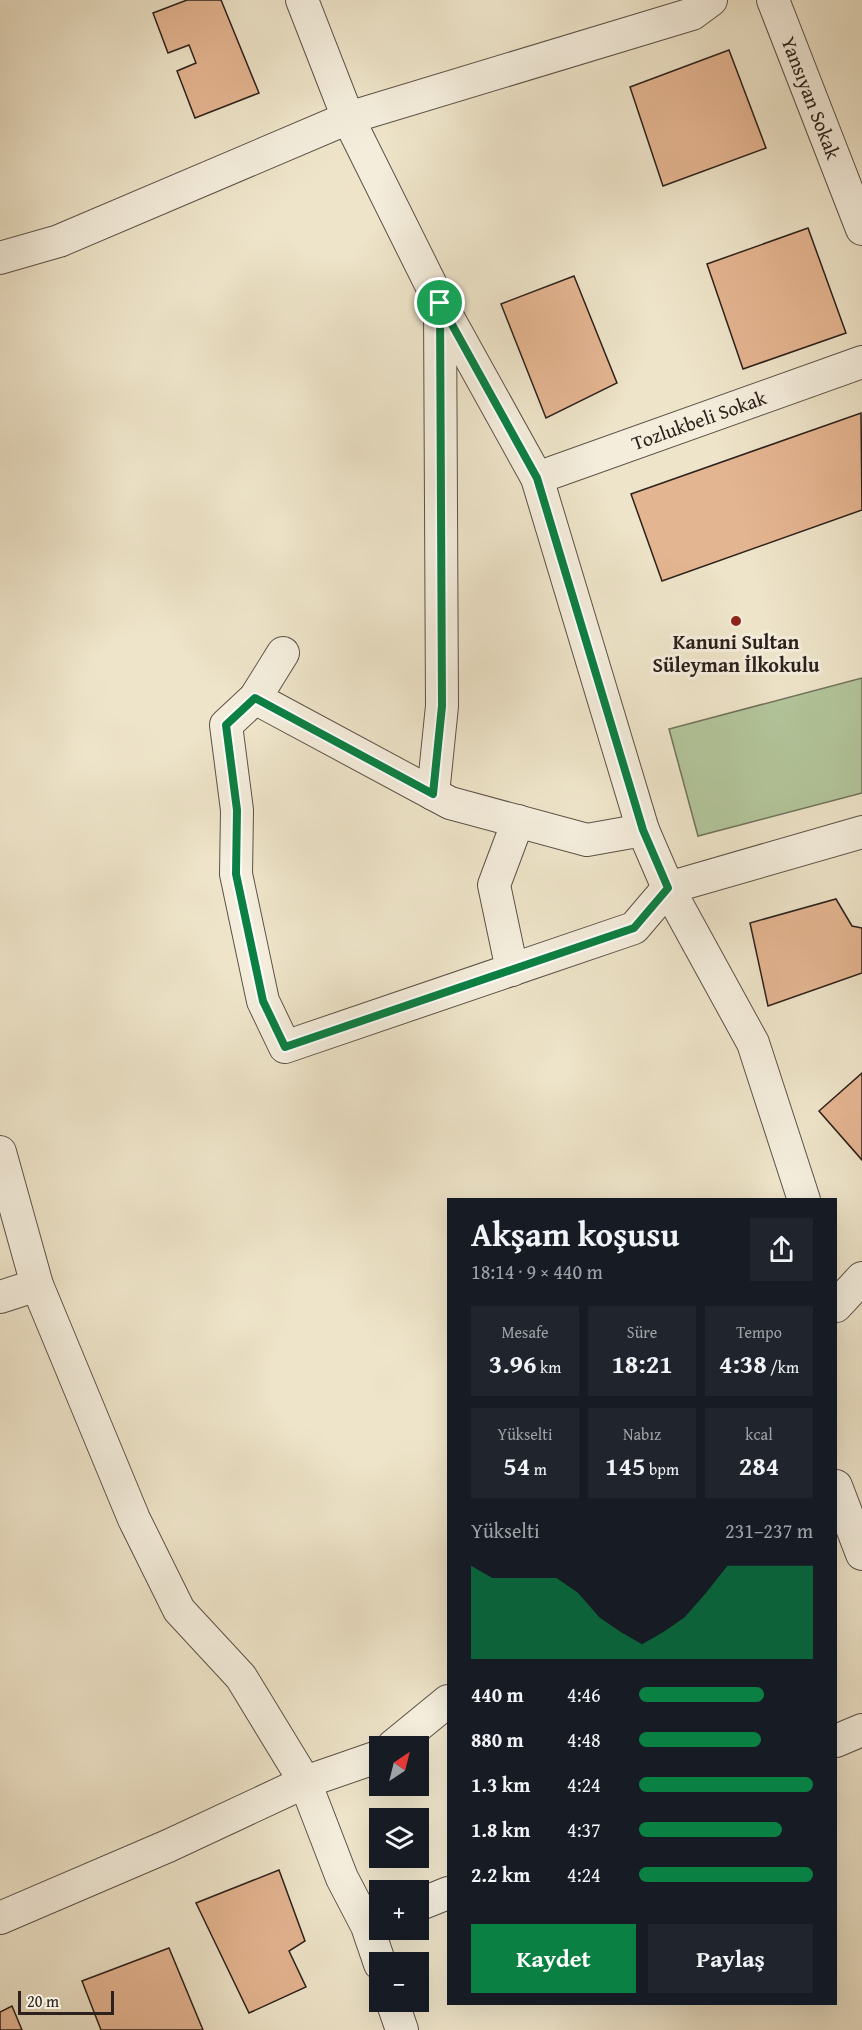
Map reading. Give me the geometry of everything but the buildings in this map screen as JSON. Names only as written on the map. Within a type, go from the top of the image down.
[{"type":"street","points":[[302,0],[348,118],[440,303],[537,478],[643,830],[668,888],[753,1043],[803,1198]]},
{"type":"street","points":[[0,258],[59,241],[348,118],[692,14],[711,0]]},
{"type":"street","name":"Yansıyan Sokak","points":[[773,0],[862,229]]},
{"type":"street","points":[[433,794],[442,706],[440,303]]},
{"type":"street","name":"Tozlukbeli Sokak","points":[[537,478],[862,362]]},
{"type":"street","points":[[283,653],[255,698],[226,725],[237,810],[236,874],[263,1001],[285,1047],[634,928],[668,888],[862,832]]},
{"type":"street","points":[[255,698],[450,803],[587,840],[643,830]]},
{"type":"street","points":[[512,970],[494,885],[518,821]]},
{"type":"street","points":[[0,1152],[37,1285],[134,1519],[179,1610],[241,1677],[305,1782],[342,1878],[369,1917]]},
{"type":"street","points":[[837,1305],[862,1278]]},
{"type":"street","points":[[0,1297],[37,1285]]},
{"type":"street","points":[[837,1489],[862,1554]]},
{"type":"street","points":[[405,1736],[447,1702]]},
{"type":"street","points":[[837,1741],[862,1730]]},
{"type":"street","points":[[0,1918],[168,1846],[305,1782],[369,1760]]},
{"type":"street","points":[[429,1901],[447,1893]]},
{"type":"street","points":[[396,2012],[402,2030]]},
{"type":"green space","points":[[862,678],[862,793],[698,836],[669,729]]},
{"type":"place","name":"Kanuni Sultan Süleyman İlkokulu","points":[[736,621]]},
{"type":"route","points":[[440,303],[537,478],[643,830],[668,888],[634,928],[285,1047],[263,1001],[236,874],[237,810],[226,725],[255,698],[433,794],[442,706],[443,442],[440,303]]}]
